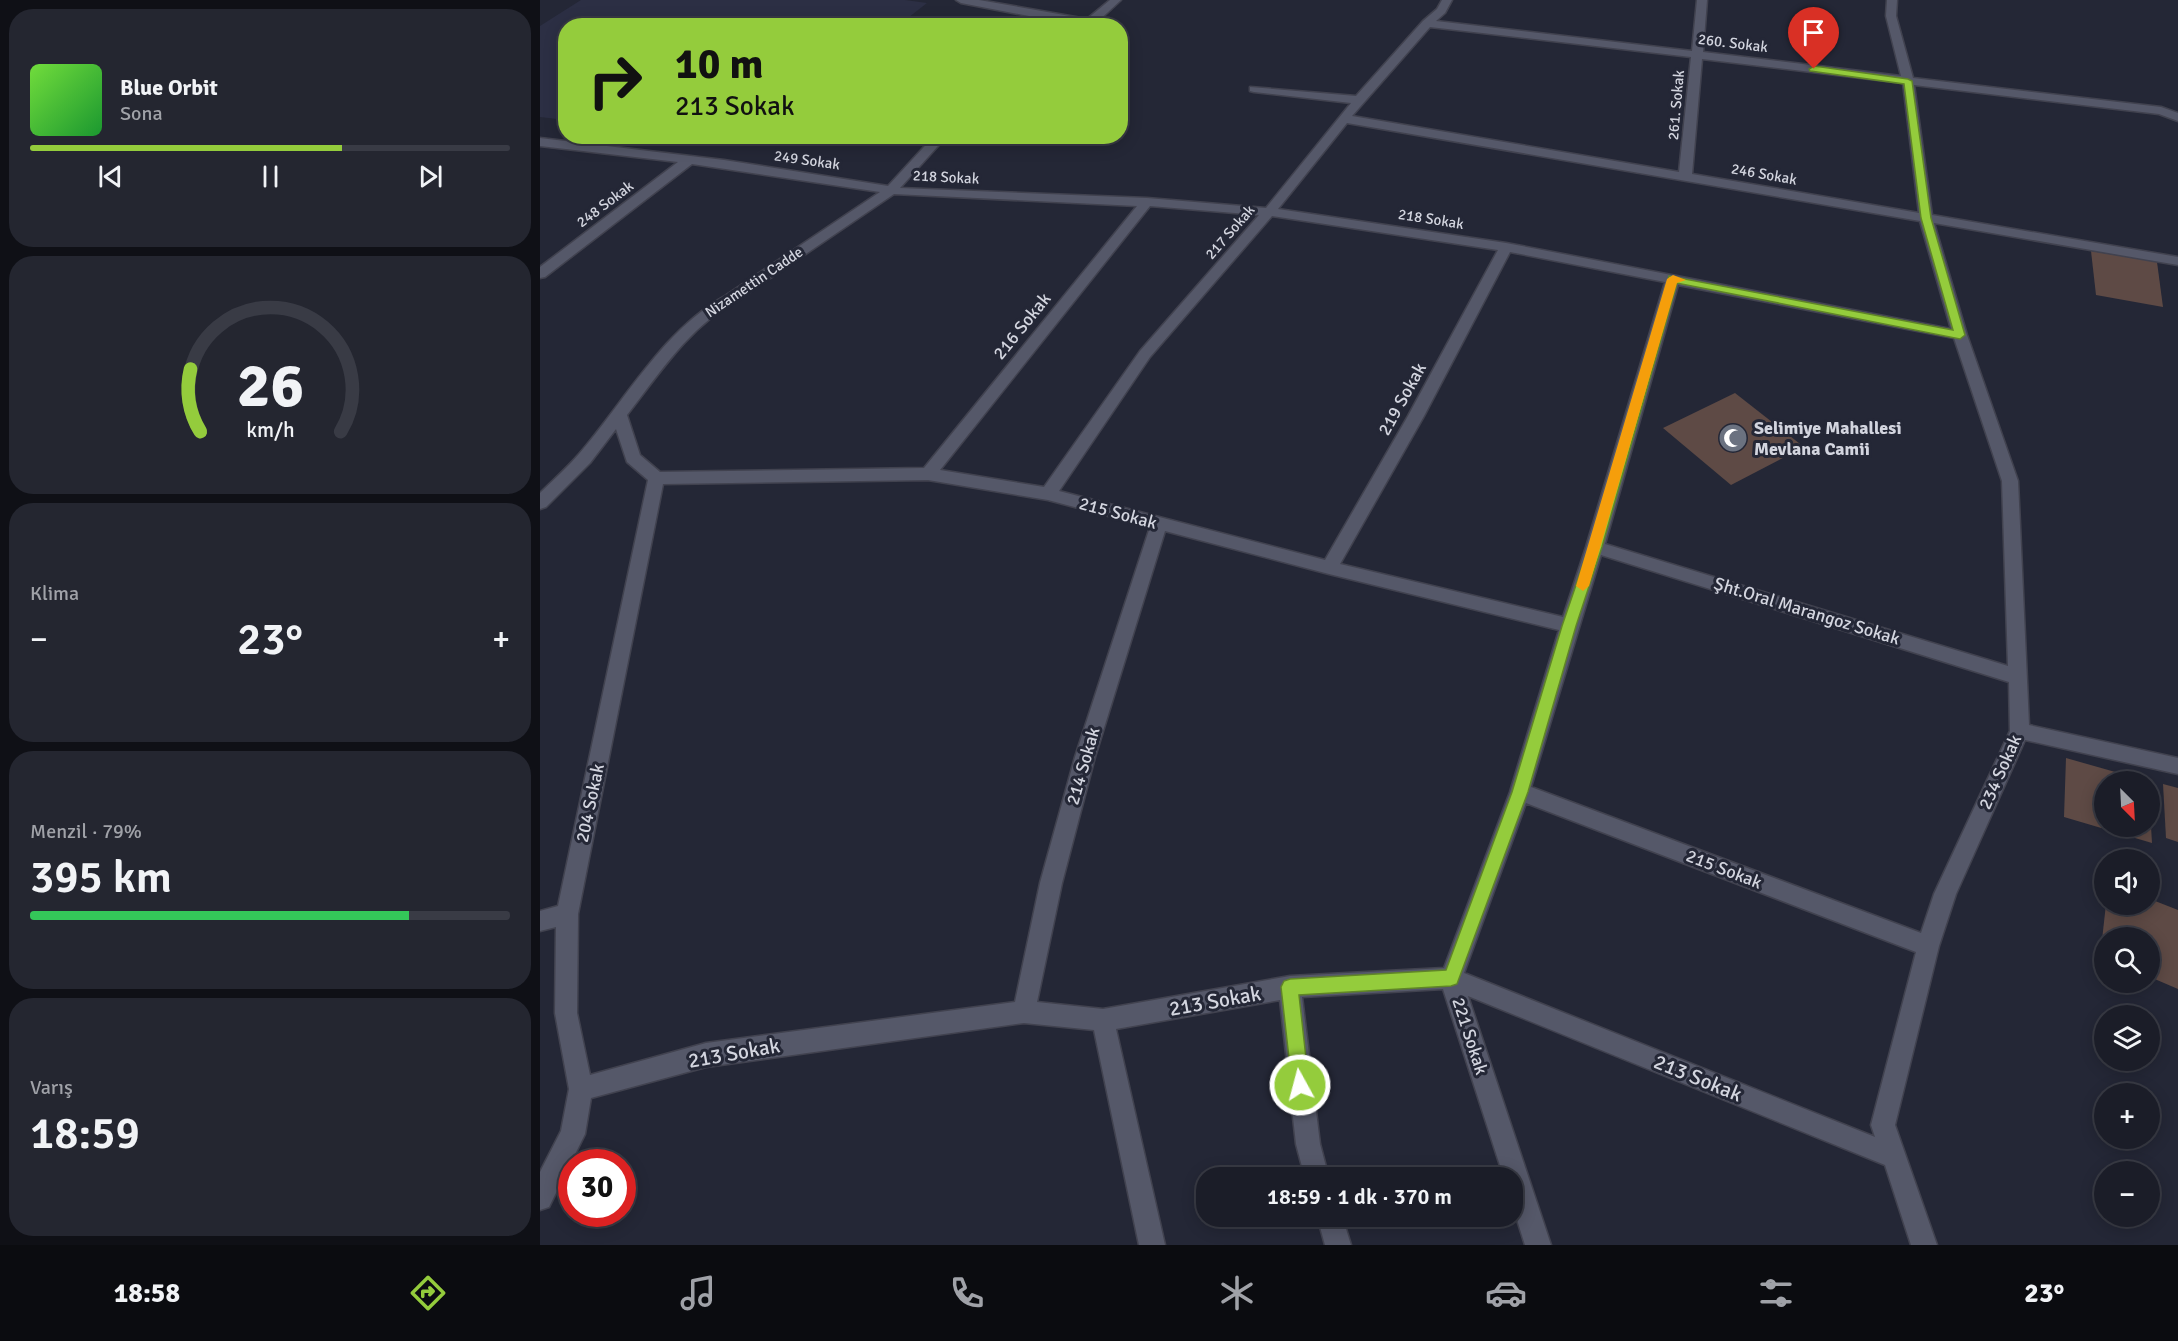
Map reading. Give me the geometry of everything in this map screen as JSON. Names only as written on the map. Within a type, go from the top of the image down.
[{"type":"street","points":[[961,0],[1056,18]]},
{"type":"street","points":[[1095,18],[1116,0]]},
{"type":"street","name":"217 Sokak","points":[[1048,494],[1145,354],[1269,212],[1359,100],[1441,10],[1447,0]]},
{"type":"street","name":"261. Sokak","points":[[1685,178],[1702,0]]},
{"type":"street","name":"234 Sokak","points":[[1892,0],[1891,16],[1908,81],[1926,218],[1960,335],[2010,481],[2020,732],[1945,894],[1928,946],[1883,1125],[1924,1245]]},
{"type":"street","name":"260. Sokak","points":[[1427,23],[1696,53],[2161,111],[2178,117]]},
{"type":"street","points":[[1254,89],[1359,100]]},
{"type":"street","name":"246 Sokak","points":[[1346,119],[2178,261]]},
{"type":"street","name":"249 Sokak","points":[[540,142],[862,184],[890,191]]},
{"type":"street","name":"Nizamettin Cadde","points":[[540,503],[584,459],[676,344],[708,311],[730,299],[890,191],[934,144]]},
{"type":"street","name":"248 Sokak","points":[[540,274],[689,160]]},
{"type":"street","name":"218 Sokak","points":[[890,191],[1147,202],[1269,212],[1506,247],[1960,335]]},
{"type":"street","name":"216 Sokak","points":[[928,474],[1147,202]]},
{"type":"street","name":"219 Sokak","points":[[1329,568],[1416,416],[1506,247]]},
{"type":"street","name":"221 Sokak","points":[[1538,1245],[1451,978],[1520,792],[1569,626],[1596,547],[1673,279]]},
{"type":"street","points":[[620,416],[633,458],[656,478]]},
{"type":"street","name":"215 Sokak","points":[[656,478],[928,474],[1048,494],[1329,568],[1569,626]]},
{"type":"street","name":"204 Sokak","points":[[540,1198],[573,1134],[580,1089],[566,1013],[567,914],[656,478]]},
{"type":"street","name":"214 Sokak","points":[[1024,1012],[1051,883],[1085,757],[1159,524]]},
{"type":"street","name":"Şht.Oral Marangoz Sokak","points":[[1596,547],[2018,677]]},
{"type":"street","points":[[2020,732],[2178,766]]},
{"type":"street","name":"215 Sokak","points":[[1520,792],[1928,946]]},
{"type":"street","points":[[540,921],[567,914]]},
{"type":"street","name":"213 Sokak","points":[[580,1089],[706,1055],[1024,1012],[1103,1020],[1290,987],[1451,978],[1894,1157]]},
{"type":"street","points":[[1290,987],[1308,1144],[1314,1167]]},
{"type":"street","points":[[1103,1020],[1152,1245]]},
{"type":"street","points":[[1332,1227],[1338,1245]]},
{"type":"shaded area","points":[[581,0],[905,0],[927,3],[908,18],[558,18],[558,119],[540,117],[540,26]]},
{"type":"building","points":[[2091,251],[2157,262],[2163,307],[2096,295]]},
{"type":"building","name":"Selimiye Mahallesi Mevlana Camii","points":[[1735,393],[1804,447],[1731,485],[1663,428]]},
{"type":"building","points":[[2066,758],[2112,771],[2094,771],[2094,826],[2064,817]]},
{"type":"building","points":[[2163,784],[2178,788],[2178,842],[2166,838]]},
{"type":"building","points":[[2132,837],[2152,837],[2152,843]]},
{"type":"building","points":[[2160,903],[2178,910],[2178,989],[2160,981],[2160,927],[2103,927],[2105,915],[2160,915]]},
{"type":"slow traffic","points":[[1583,586],[1673,279],[1681,280]]},
{"type":"place","name":"Selimiye Mahallesi Mevlana Camii","points":[[1733,438]]},
{"type":"route","points":[[1300,1085],[1290,987],[1451,978],[1520,792],[1569,626],[1596,547],[1673,279],[1960,335],[1926,218],[1908,81],[1814,69]]}]
